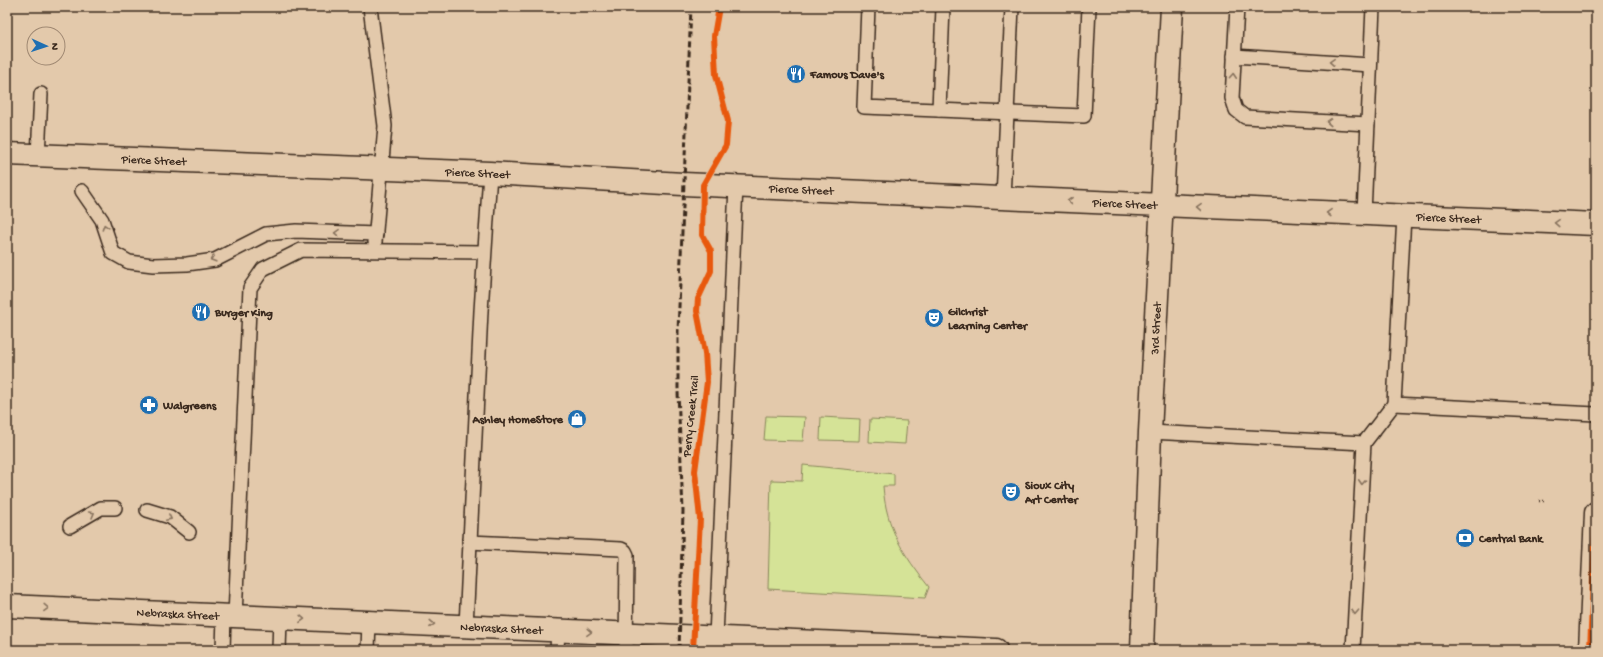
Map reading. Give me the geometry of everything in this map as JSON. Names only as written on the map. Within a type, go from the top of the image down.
[{"type":"main road","name":"3rd Street","points":[[1142,650],[1150,432],[1163,205],[1172,7]]},
{"type":"main road","name":"Pierce Street","points":[[7,154],[490,173],[736,186],[1596,224]]},
{"type":"main road","points":[[1590,650],[1596,513]]},
{"type":"main road","name":"Nebraska Street","points":[[7,606],[466,626],[558,640],[627,642],[716,637],[996,650]]},
{"type":"lane","points":[[370,7],[385,126],[374,252]]},
{"type":"lane","points":[[868,7],[864,107],[1084,116],[1089,7]]},
{"type":"lane","points":[[939,110],[943,7]]},
{"type":"lane","points":[[1003,198],[1012,7]]},
{"type":"lane","points":[[1237,7],[1232,98],[1236,110],[1245,117],[1368,124]]},
{"type":"lane","points":[[1364,214],[1373,7]]},
{"type":"lane","points":[[1234,56],[1370,65]]},
{"type":"lane","points":[[38,156],[41,94]]},
{"type":"lane","points":[[466,626],[484,252],[490,173]]},
{"type":"lane","points":[[716,637],[736,186]]},
{"type":"lane","points":[[82,191],[102,220],[113,253],[129,262],[153,265],[187,264],[215,260],[266,234],[296,231],[376,234]]},
{"type":"lane","points":[[1353,650],[1364,443],[1394,404],[1404,216]]},
{"type":"lane","points":[[222,650],[229,615],[250,288],[263,269],[301,250],[374,252],[484,252]]},
{"type":"lane","points":[[1394,404],[1596,414]]},
{"type":"lane","points":[[1150,432],[1364,443]]},
{"type":"lane","points":[[70,526],[102,508],[115,508]]},
{"type":"lane","points":[[147,510],[170,517],[189,532]]},
{"type":"lane","points":[[469,542],[621,549],[625,551],[627,555],[627,642]]},
{"type":"lane","points":[[279,650],[280,618]]},
{"type":"lane","points":[[368,650],[369,621]]},
{"type":"path","points":[[1539,500],[1545,501]]},
{"type":"green space","points":[[766,416],[805,417],[803,441],[764,440]]},
{"type":"green space","points":[[821,417],[860,419],[859,441],[820,440]]},
{"type":"green space","points":[[870,419],[907,421],[905,444],[869,442]]},
{"type":"green space","points":[[803,465],[894,474],[894,486],[883,486],[888,515],[897,540],[911,563],[929,587],[925,598],[768,589],[771,480],[802,481]]},
{"type":"railway","points":[[679,650],[683,511],[678,392],[678,332],[691,7]]},
{"type":"cycle path","name":"Perry Creek Trail","points":[[693,650],[700,519],[695,471],[707,382],[705,353],[697,311],[698,299],[711,271],[711,251],[702,235],[703,185],[726,145],[728,121],[716,75],[714,36],[719,7]]},
{"type":"cycle path","points":[[1590,650],[1596,513]]},
{"type":"place","name":"Famous Dave's","points":[[796,74]]},
{"type":"place","name":"Burger King","points":[[201,312]]},
{"type":"place","name":"Gilchrist Learning Center","points":[[934,318]]},
{"type":"place","name":"Walgreens","points":[[149,405]]},
{"type":"place","name":"Ashley HomeStore","points":[[577,419]]},
{"type":"place","name":"Sioux City Art Center","points":[[1011,492]]},
{"type":"place","name":"Central Bank","points":[[1465,538]]}]
